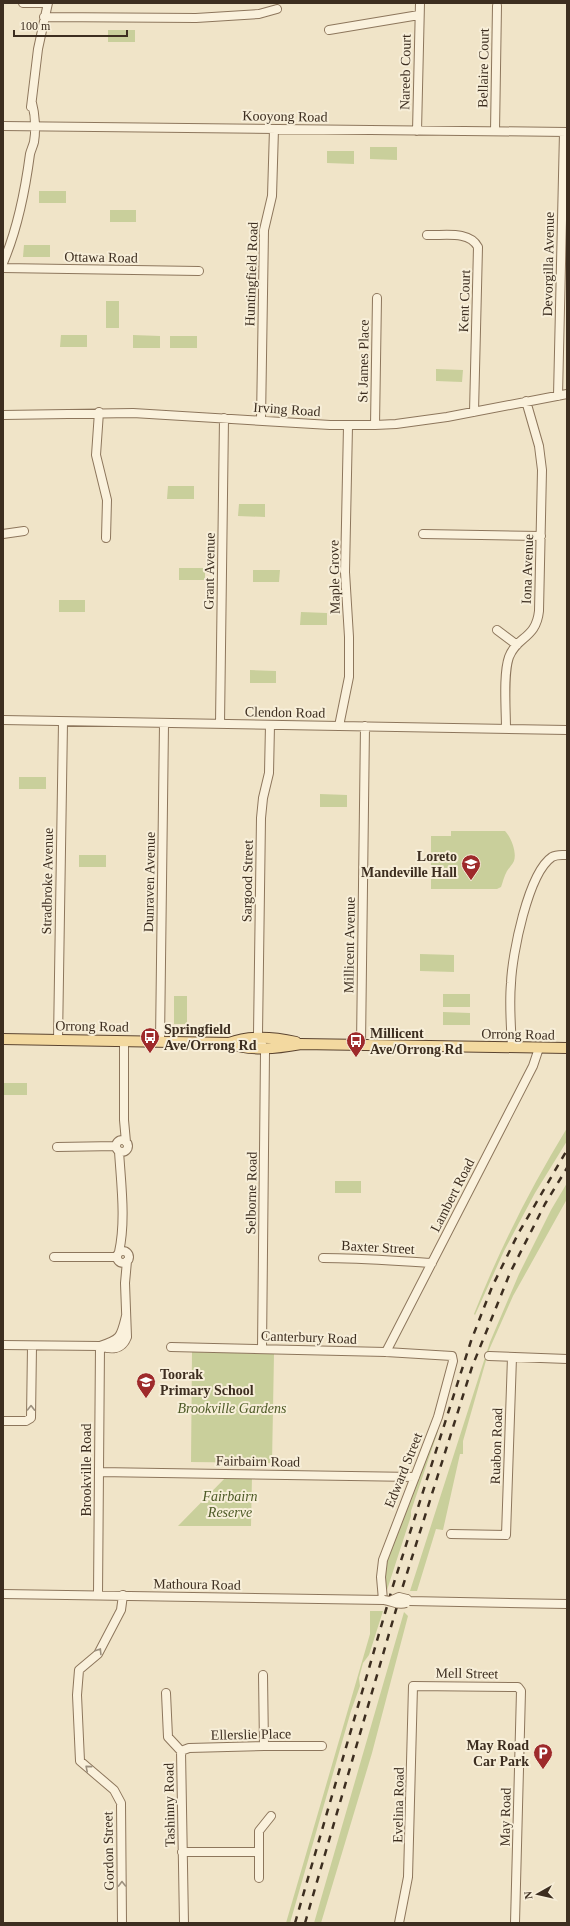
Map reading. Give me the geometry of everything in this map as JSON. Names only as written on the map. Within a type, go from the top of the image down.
[{"type":"main road","name":"Orrong Road","points":[[3,1039],[229,1043],[242,1038],[262,1043],[280,1039],[301,1044],[567,1048]]},
{"type":"street","points":[[3,263],[17,227],[28,180],[31,152],[34,142],[32,127],[35,112],[32,102],[36,66],[44,17],[48,3],[23,3]]},
{"type":"street","name":"Nareeb Court","points":[[417,131],[420,3]]},
{"type":"street","name":"Bellaire Court","points":[[495,132],[497,6]]},
{"type":"street","points":[[44,17],[196,18],[259,14],[277,9]]},
{"type":"street","name":"Nareeb Court","points":[[328,30],[419,15]]},
{"type":"street","name":"Kooyong Road","points":[[3,126],[566,132]]},
{"type":"street","name":"Huntingfield Road","points":[[261,420],[264,230],[272,196],[274,129]]},
{"type":"street","name":"Devorgilla Avenue","points":[[558,396],[566,132]]},
{"type":"street","name":"Kent Court","points":[[427,235],[468,237],[476,243],[478,247],[474,412]]},
{"type":"street","name":"Ottawa Road","points":[[3,268],[199,271]]},
{"type":"street","name":"St James Place","points":[[375,425],[376,298]]},
{"type":"street","name":"Irving Road","points":[[3,415],[99,412],[348,426],[375,425],[419,421],[567,394]]},
{"type":"street","name":"Iona Avenue","points":[[506,729],[508,665],[511,653],[517,645],[531,634],[537,622],[542,470],[539,446],[526,401]]},
{"type":"street","points":[[99,412],[96,455],[107,500],[106,538]]},
{"type":"street","name":"Grant Avenue","points":[[220,724],[224,418]]},
{"type":"street","name":"Maple Grove","points":[[339,726],[347,692],[349,671],[349,637],[345,572],[348,426]]},
{"type":"street","points":[[3,534],[24,531]]},
{"type":"street","points":[[423,534],[541,536]]},
{"type":"street","points":[[497,630],[517,645]]},
{"type":"street","name":"Clendon Road","points":[[3,720],[567,730]]},
{"type":"street","name":"Stradbroke Avenue","points":[[58,1040],[63,722]]},
{"type":"street","name":"Dunraven Avenue","points":[[160,1041],[164,724]]},
{"type":"street","name":"Sargood Street","points":[[262,1043],[261,818],[263,798],[269,773],[270,725]]},
{"type":"street","name":"Millicent Avenue","points":[[361,1045],[365,726]]},
{"type":"street","points":[[512,1047],[510,983],[515,949],[523,915],[536,882],[548,860],[556,855],[567,855]]},
{"type":"street","points":[[124,1041],[124,1120],[121,1146],[122,1230],[118,1257],[126,1283]]},
{"type":"street","name":"Selborne Road","points":[[262,1043],[265,1053],[262,1349]]},
{"type":"street","name":"Lambert Road","points":[[386,1352],[533,1066],[538,1048]]},
{"type":"street","points":[[57,1147],[121,1146]]},
{"type":"street","points":[[3,1346],[100,1346],[114,1342],[120,1337],[126,1316],[128,1257],[122,1230]]},
{"type":"street","points":[[54,1257],[118,1257],[124,1263],[128,1257]]},
{"type":"street","name":"Baxter Street","points":[[323,1258],[383,1259],[404,1262],[432,1263]]},
{"type":"street","points":[[3,1421],[26,1421],[31,1418],[32,1346]]},
{"type":"street","name":"Brookville Road","points":[[98,1595],[100,1346]]},
{"type":"street","name":"Canterbury Road","points":[[171,1347],[386,1352],[447,1355]]},
{"type":"street","name":"Edward Street","points":[[386,1600],[381,1576],[383,1560],[441,1408],[454,1360],[452,1356],[447,1355]]},
{"type":"street","points":[[489,1356],[567,1359]]},
{"type":"street","name":"Ruabon Road","points":[[451,1534],[506,1535],[512,1357]]},
{"type":"street","name":"Fairbairn Road","points":[[99,1472],[415,1476]]},
{"type":"street","name":"Mathoura Road","points":[[3,1594],[386,1600],[399,1597],[408,1601],[567,1604]]},
{"type":"street","name":"Gordon Street","points":[[122,1923],[120,1803],[114,1790],[80,1761],[77,1688],[79,1670],[98,1654],[121,1610],[123,1595]]},
{"type":"street","points":[[263,1675],[264,1746]]},
{"type":"street","name":"Mell Street","points":[[412,1686],[520,1688]]},
{"type":"street","name":"Evelina Road","points":[[399,1923],[408,1877],[412,1686]]},
{"type":"street","name":"May Road","points":[[515,1923],[522,1693],[520,1688]]},
{"type":"street","name":"Tashinny Road","points":[[166,1693],[168,1737],[181,1751],[184,1923]]},
{"type":"street","name":"Ellerslie Place","points":[[181,1751],[188,1748],[322,1746]]},
{"type":"street","points":[[259,1878],[259,1831],[271,1816]]},
{"type":"street","points":[[182,1852],[259,1852]]},
{"type":"green space","points":[[108,30],[135,30],[135,42],[108,42]]},
{"type":"green space","points":[[370,147],[397,147],[397,160],[370,159]]},
{"type":"green space","points":[[327,151],[354,151],[354,164],[327,163]]},
{"type":"green space","points":[[39,191],[66,191],[66,203],[39,203]]},
{"type":"green space","points":[[110,210],[136,210],[136,222],[110,222]]},
{"type":"green space","points":[[24,245],[50,245],[50,257],[23,257]]},
{"type":"green space","points":[[106,301],[119,301],[119,328],[106,328]]},
{"type":"green space","points":[[61,335],[87,335],[87,347],[60,347]]},
{"type":"green space","points":[[133,335],[160,336],[160,348],[133,348]]},
{"type":"green space","points":[[170,336],[197,336],[197,348],[170,348]]},
{"type":"green space","points":[[436,369],[463,370],[462,382],[436,381]]},
{"type":"green space","points":[[168,486],[194,486],[194,499],[167,499]]},
{"type":"green space","points":[[239,504],[265,504],[265,517],[238,516]]},
{"type":"green space","points":[[179,568],[205,568],[205,580],[179,580]]},
{"type":"green space","points":[[253,570],[280,570],[279,582],[253,582]]},
{"type":"green space","points":[[59,600],[85,600],[85,612],[59,612]]},
{"type":"green space","points":[[301,612],[327,613],[327,625],[300,625]]},
{"type":"green space","points":[[250,670],[276,671],[276,683],[250,683]]},
{"type":"green space","points":[[19,777],[46,777],[46,789],[19,789]]},
{"type":"green space","points":[[320,794],[347,795],[347,807],[320,807]]},
{"type":"green space","points":[[451,831],[505,831],[513,845],[515,857],[506,873],[501,887],[497,889],[431,889],[431,836],[451,836]]},
{"type":"green space","points":[[79,855],[106,855],[106,867],[79,867]]},
{"type":"green space","points":[[420,954],[454,955],[454,972],[420,971]]},
{"type":"green space","points":[[443,994],[470,994],[470,1007],[443,1007]]},
{"type":"green space","points":[[174,996],[187,996],[187,1024],[174,1024]]},
{"type":"green space","points":[[443,1012],[470,1013],[470,1025],[443,1025]]},
{"type":"green space","points":[[3,1083],[27,1083],[27,1095],[3,1095]]},
{"type":"green space","points":[[567,1128],[567,1141],[535,1193],[504,1251],[475,1315],[474,1314],[494,1266],[516,1219]]},
{"type":"green space","points":[[335,1181],[361,1181],[361,1193],[335,1193]]},
{"type":"green space","points":[[567,1183],[567,1199],[513,1296],[489,1350],[463,1441],[463,1454],[460,1454],[443,1530],[436,1529],[417,1591],[410,1591],[490,1342],[519,1274],[551,1210]]},
{"type":"green space","name":"Brookville Gardens","points":[[192,1352],[274,1354],[272,1463],[191,1462]]},
{"type":"green space","points":[[438,1428],[387,1590],[384,1579],[387,1558]]},
{"type":"green space","name":"Fairbairn Reserve","points":[[228,1475],[252,1476],[251,1526],[178,1526]]},
{"type":"green space","points":[[370,1611],[383,1611],[369,1655],[363,1663],[359,1678],[360,1686],[351,1711],[290,1923],[286,1923],[370,1634]]},
{"type":"green space","points":[[404,1612],[408,1616],[372,1753],[321,1923],[314,1923]]},
{"type":"railway","points":[[295,1923],[392,1589],[471,1341],[492,1287],[518,1234],[567,1150]]},
{"type":"railway","points":[[305,1923],[402,1589],[472,1367],[510,1273],[545,1204],[567,1168]]},
{"type":"place","name":"Loreto Mandeville Hall","points":[[471,881]]},
{"type":"place","name":"Springfield Ave/Orrong Rd","points":[[150,1054]]},
{"type":"place","name":"Millicent Ave/Orrong Rd","points":[[356,1058]]},
{"type":"place","name":"Toorak Primary School","points":[[146,1399]]},
{"type":"place","name":"May Road Car Park","points":[[543,1770]]}]
